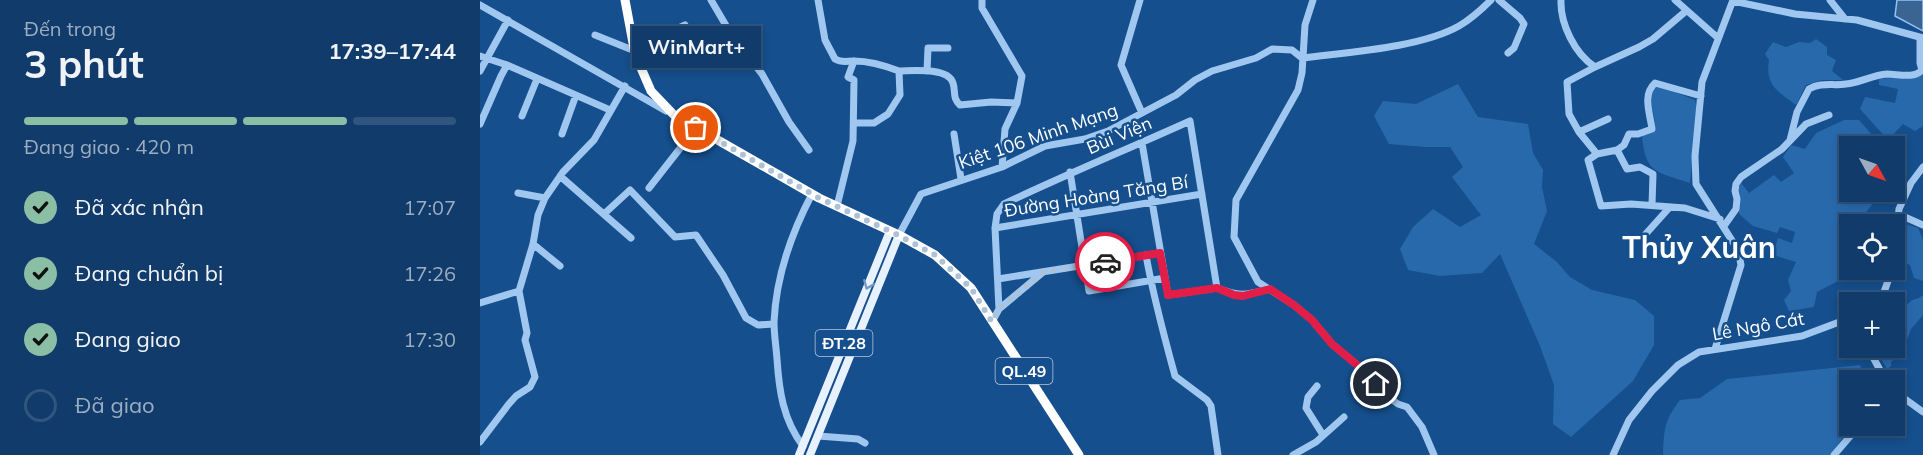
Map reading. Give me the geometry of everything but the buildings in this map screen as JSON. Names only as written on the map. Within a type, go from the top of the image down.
[{"type":"highway","name":"QL.49","points":[[625,0],[635,52],[651,91],[674,115],[812,194],[935,255],[971,288],[1079,455]]},
{"type":"main road","name":"ĐT.28","points":[[799,455],[894,233]]},
{"type":"main road","name":"ĐT.28","points":[[810,455],[894,233]]},
{"type":"main road","points":[[826,389],[835,393]]},
{"type":"street","points":[[711,0],[731,34],[762,74],[789,122],[809,150]]},
{"type":"street","points":[[818,0],[825,40],[835,59],[888,67],[899,72],[927,71],[949,77],[953,82],[954,98],[960,105],[991,102],[1017,103]]},
{"type":"street","points":[[982,0],[982,8],[1022,76],[1017,103],[1005,129],[1002,167]]},
{"type":"street","points":[[1140,0],[1121,65],[1142,113]]},
{"type":"street","points":[[1313,0],[1305,25],[1302,73],[1298,90],[1236,200],[1234,237],[1258,282],[1294,305],[1312,320],[1332,344],[1368,374],[1390,399],[1407,407],[1422,427],[1434,455]]},
{"type":"street","points":[[1302,58],[1415,42],[1457,27],[1476,15],[1491,0]]},
{"type":"street","points":[[1499,0],[1524,24],[1514,48],[1508,53]]},
{"type":"street","points":[[1561,0],[1560,6],[1569,36],[1578,53],[1595,67]]},
{"type":"street","points":[[1675,0],[1718,38]]},
{"type":"street","points":[[1715,348],[1741,265],[1738,250],[1696,184],[1695,156],[1702,82],[1733,0],[1795,14],[1872,23],[1922,38],[1920,63],[1922,70],[1915,75],[1884,75],[1854,83],[1825,84],[1809,89],[1797,112],[1790,140]]},
{"type":"street","points":[[1830,0],[1845,19]]},
{"type":"street","points":[[480,5],[674,115]]},
{"type":"street","points":[[1597,154],[1578,132],[1569,114],[1570,105],[1566,84],[1653,39],[1686,11]]},
{"type":"street","points":[[480,71],[483,57],[508,20]]},
{"type":"street","points":[[595,35],[635,52],[685,25]]},
{"type":"street","points":[[927,71],[928,48],[948,48]]},
{"type":"street","name":"Kiệt 106 Minh Mạng","points":[[894,233],[921,194],[1002,167],[1045,146],[1092,136],[1176,95],[1212,70],[1256,58],[1272,50],[1292,50],[1302,58]]},
{"type":"street","points":[[483,57],[507,65],[610,110]]},
{"type":"street","points":[[837,206],[853,141],[854,80],[848,77],[854,61]]},
{"type":"street","points":[[480,124],[507,65]]},
{"type":"street","points":[[854,123],[874,123],[888,114],[900,95],[899,72]]},
{"type":"street","points":[[522,116],[537,80]]},
{"type":"street","points":[[1701,96],[1655,83],[1648,94],[1652,129],[1638,134],[1629,134],[1624,145],[1617,150],[1597,154],[1588,160],[1601,206],[1652,205],[1685,208],[1722,223]]},
{"type":"street","points":[[480,442],[513,399],[534,382],[536,377],[525,340],[526,333],[519,291],[533,244],[538,215],[545,198],[560,176],[594,140],[625,86]]},
{"type":"street","points":[[562,134],[576,95]]},
{"type":"street","points":[[1722,223],[1736,208],[1735,190],[1741,177],[1782,149],[1806,123],[1829,115]]},
{"type":"street","points":[[1578,132],[1608,119]]},
{"type":"street","name":"Bùi Viện","points":[[999,309],[995,228],[997,214],[1004,204],[1070,172],[1190,121],[1217,288]]},
{"type":"street","points":[[649,188],[696,128]]},
{"type":"street","points":[[954,134],[962,179]]},
{"type":"street","points":[[1142,143],[1168,295],[1217,288],[1243,296],[1270,289]]},
{"type":"street","points":[[1617,150],[1627,169],[1640,167],[1653,174],[1652,205]]},
{"type":"street","points":[[1898,214],[1911,183],[1923,167]]},
{"type":"street","points":[[1070,172],[1089,291],[1165,278]]},
{"type":"street","points":[[560,176],[631,238]]},
{"type":"street","points":[[604,214],[630,190],[675,237],[696,235],[723,275],[746,318],[758,325],[774,324]]},
{"type":"street","points":[[518,193],[545,198]]},
{"type":"street","points":[[803,446],[790,426],[781,398],[774,324],[777,294],[785,261],[796,228],[812,194]]},
{"type":"street","name":"Đường Hoàng Tăng Bí","points":[[995,228],[1202,194]]},
{"type":"street","points":[[1643,237],[1669,208]]},
{"type":"street","points":[[1905,217],[1923,225]]},
{"type":"street","points":[[533,244],[560,266]]},
{"type":"street","points":[[998,279],[1160,253]]},
{"type":"street","points":[[1146,255],[1150,281],[1175,376],[1208,400],[1211,406],[1218,455]]},
{"type":"street","points":[[992,322],[999,309],[1044,272]]},
{"type":"street","points":[[480,303],[519,291]]},
{"type":"street","name":"Lê Ngô Cát","points":[[1613,455],[1629,420],[1652,391],[1678,365],[1699,352],[1802,336],[1839,322]]},
{"type":"street","points":[[1317,386],[1308,397],[1306,408],[1323,435]]},
{"type":"street","points":[[1905,401],[1923,412]]},
{"type":"street","points":[[1293,455],[1323,435],[1344,417]]},
{"type":"street","points":[[818,436],[858,439],[865,443]]},
{"type":"street","points":[[1834,455],[1850,436]]},
{"type":"shaded area","points":[[1897,0],[1923,0],[1923,31],[1895,16]]},
{"type":"shaded area","points":[[1816,39],[1827,47],[1827,55],[1836,60],[1832,71],[1843,80],[1822,80],[1806,85],[1796,105],[1774,87],[1769,76],[1769,60],[1765,54],[1773,42],[1786,47],[1799,42],[1810,43]]},
{"type":"shaded area","points":[[1923,74],[1923,126],[1915,131],[1903,124],[1892,136],[1884,136],[1860,109],[1865,97],[1895,103],[1898,89],[1879,85],[1879,79]]},
{"type":"shaded area","points":[[1458,84],[1478,117],[1528,124],[1533,153],[1543,170],[1542,187],[1547,211],[1534,244],[1557,262],[1570,277],[1592,290],[1635,300],[1654,316],[1654,345],[1633,381],[1571,437],[1553,424],[1554,385],[1540,346],[1500,254],[1482,273],[1440,276],[1408,270],[1400,249],[1413,227],[1433,209],[1460,227],[1481,215],[1452,177],[1463,167],[1450,147],[1389,144],[1374,116],[1383,101],[1416,104]]},
{"type":"shaded area","points":[[1657,85],[1695,100],[1697,109],[1690,183],[1655,170],[1646,157],[1642,135],[1655,130],[1651,97]]},
{"type":"shaded area","points":[[1844,120],[1859,120],[1872,135],[1839,136],[1839,202],[1874,202],[1865,214],[1839,214],[1840,280],[1817,292],[1814,307],[1789,311],[1784,300],[1791,291],[1788,280],[1796,262],[1773,255],[1778,238],[1792,243],[1795,232],[1780,227],[1777,233],[1753,226],[1739,214],[1738,189],[1741,183],[1749,193],[1774,175],[1781,182],[1794,173],[1783,157],[1791,145],[1805,149],[1816,133]]},
{"type":"shaded area","points":[[1905,224],[1918,228],[1923,239],[1923,281],[1914,278],[1910,265],[1905,263]]},
{"type":"shaded area","points":[[1923,295],[1923,315],[1911,329],[1905,345],[1905,306],[1912,300]]},
{"type":"shaded area","points":[[1881,358],[1895,358],[1891,366],[1887,369]]},
{"type":"shaded area","points":[[1860,365],[1862,370],[1839,370],[1839,436],[1844,436],[1830,455],[1663,455],[1666,426],[1680,400],[1700,398],[1727,379]]},
{"type":"way so far","points":[[696,128],[819,198],[935,255],[971,288],[992,322],[999,309],[1044,272],[1105,262]]},
{"type":"place","name":"WinMart+","points":[[696,128]]},
{"type":"district","name":"Thủy Xuân","points":[[1699,247]]},
{"type":"route","points":[[1105,262],[1160,253],[1168,295],[1217,288],[1243,296],[1270,289],[1312,320],[1332,344],[1368,374],[1376,384]]}]
